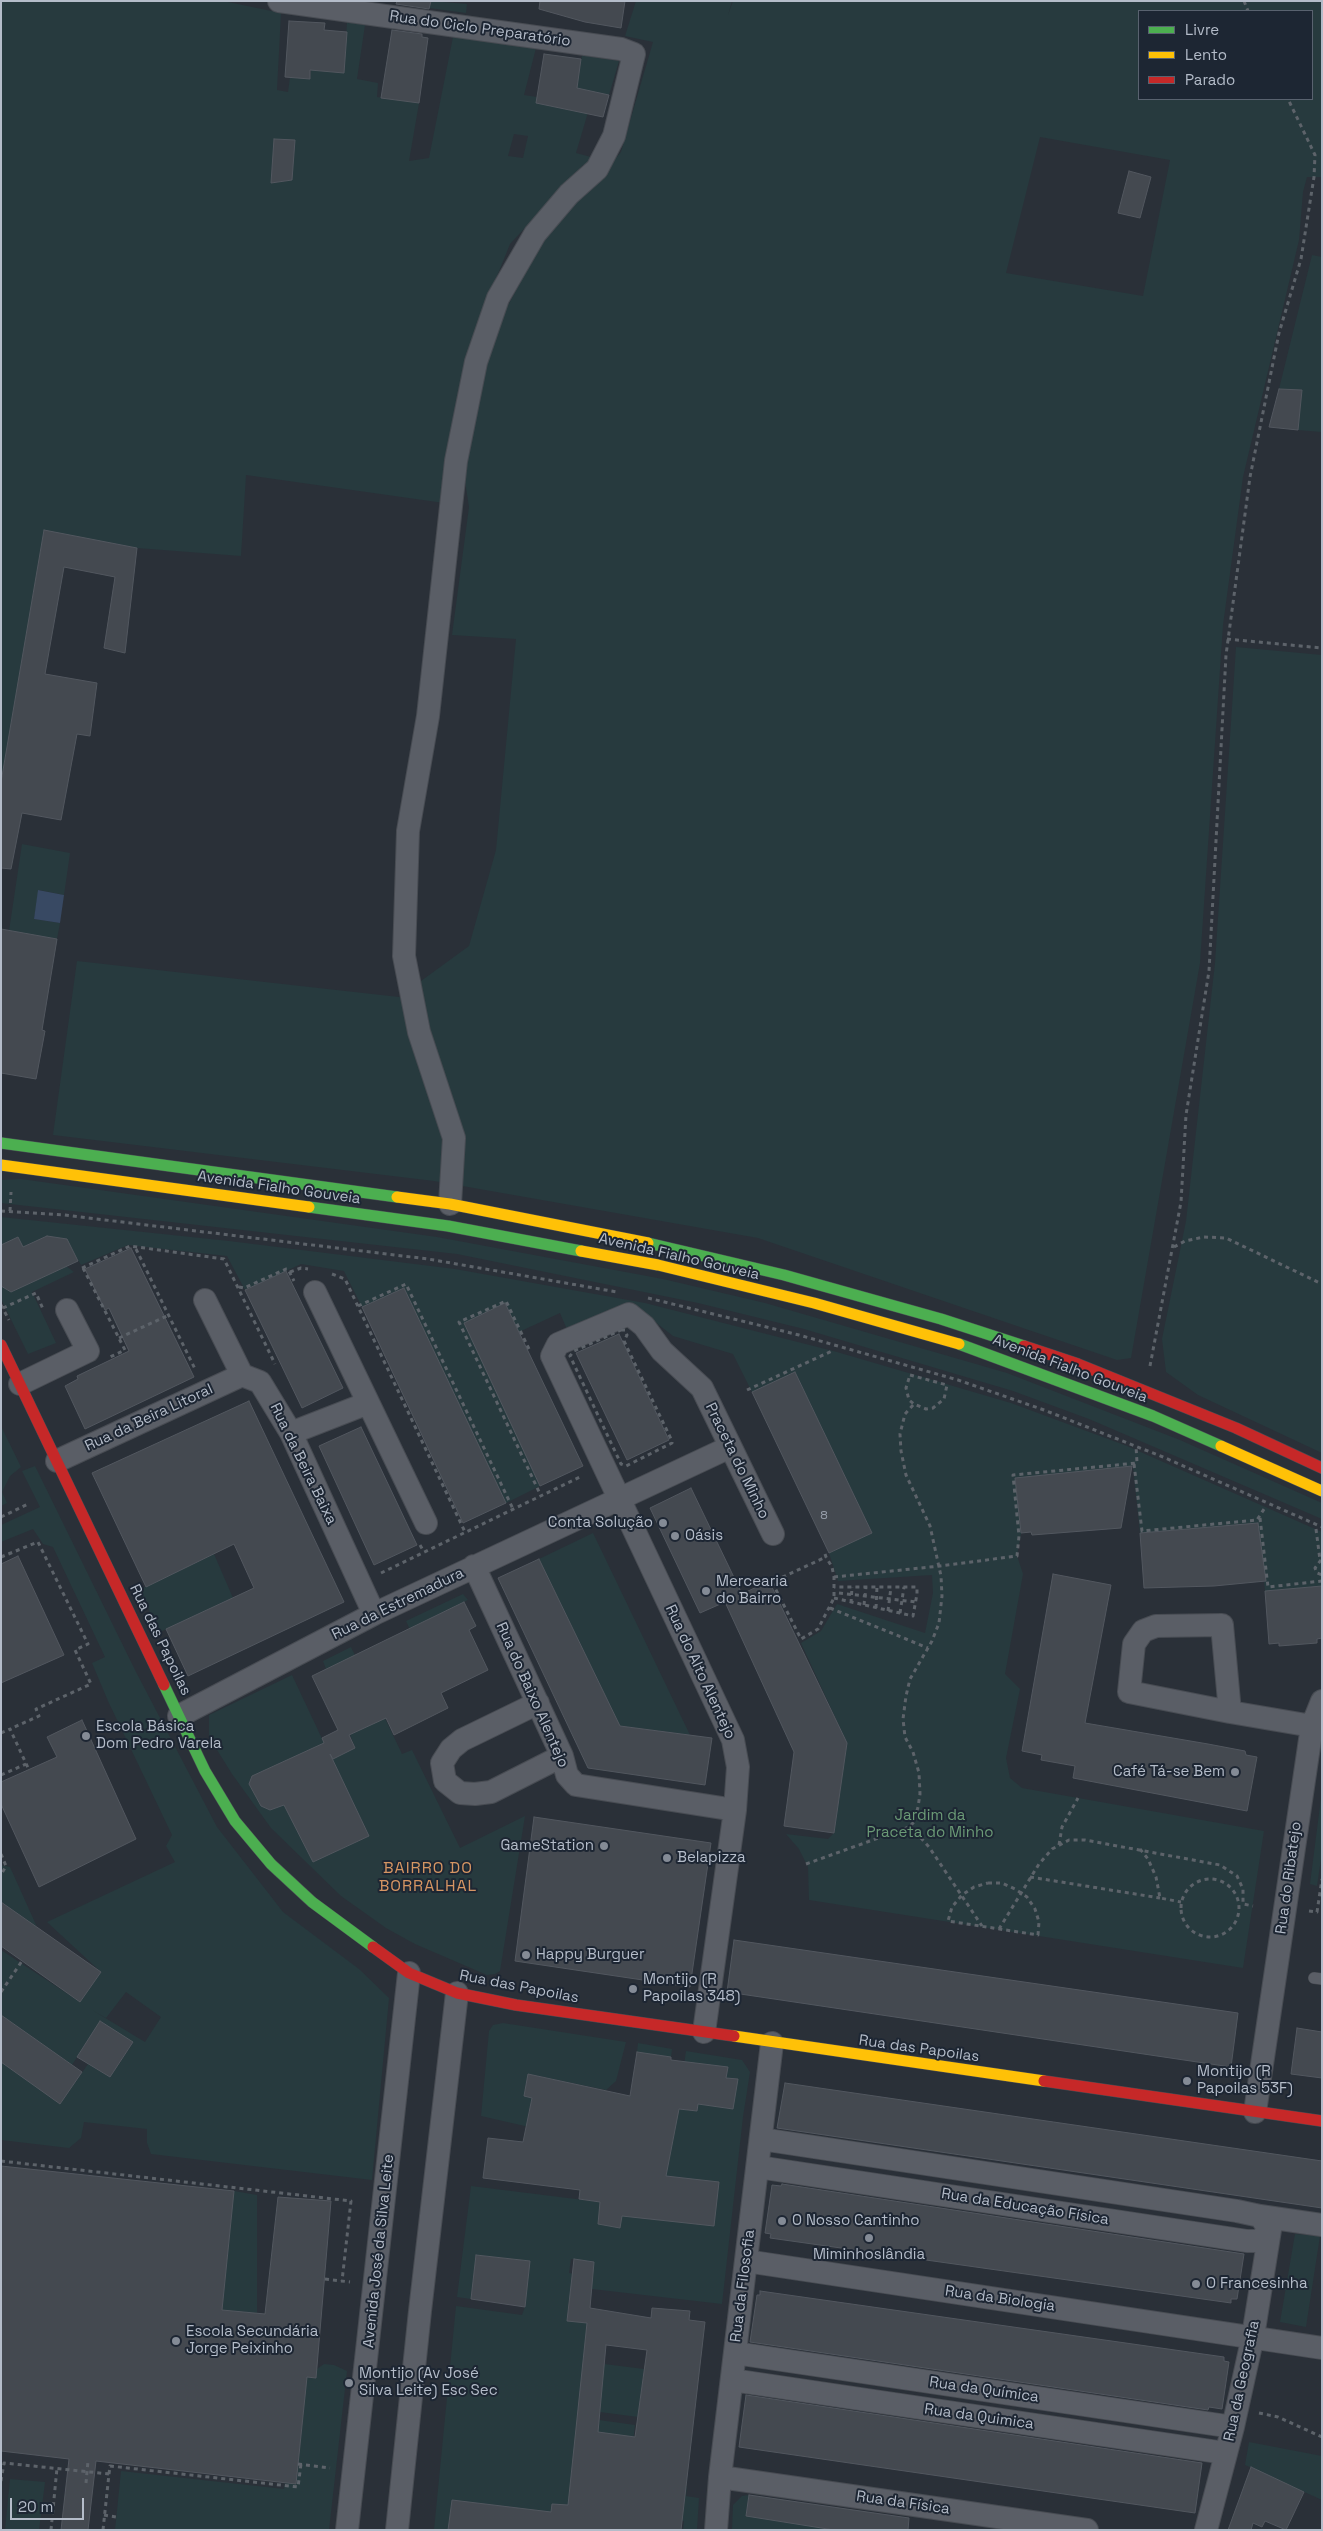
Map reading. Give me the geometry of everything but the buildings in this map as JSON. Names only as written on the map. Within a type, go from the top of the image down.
[{"type":"main road","name":"Avenida Fialho Gouveia","points":[[1,1143],[450,1204],[619,1236],[784,1275],[941,1319],[1078,1364],[1236,1428],[1322,1468]]},
{"type":"main road","name":"Avenida Fialho Gouveia","points":[[1,1165],[448,1226],[667,1267],[814,1303],[970,1347],[1153,1416],[1322,1491]]},
{"type":"main road","name":"Rua das Papoilas","points":[[1,1345],[204,1770],[235,1821],[272,1864],[341,1925],[409,1973],[458,1993],[516,2005],[1322,2121]]},
{"type":"street","name":"Rua do Ciclo Preparatório","points":[[279,1],[621,49],[634,54],[614,136],[597,169],[569,194],[535,234],[498,298],[476,362],[456,461],[428,716],[408,831],[404,956],[419,1032],[454,1138],[450,1204]]},
{"type":"street","points":[[314,1281],[368,1403],[426,1523]]},
{"type":"street","points":[[205,1300],[242,1375]]},
{"type":"street","points":[[20,1384],[88,1351],[57,1313]]},
{"type":"street","name":"Rua do Alto Alentejo","points":[[702,1388],[662,1351],[644,1326],[629,1314],[558,1344],[552,1356],[733,1740],[738,1767],[735,1810],[704,2032]]},
{"type":"street","name":"Rua da Beira Baixa","points":[[242,1375],[260,1382],[291,1433],[374,1614]]},
{"type":"street","name":"Rua da Beira Litoral","points":[[57,1461],[242,1375]]},
{"type":"street","name":"Praceta do Minho","points":[[702,1388],[773,1534]]},
{"type":"street","points":[[291,1433],[368,1403]]},
{"type":"street","name":"Rua da Estremadura","points":[[179,1716],[374,1614],[730,1447]]},
{"type":"street","name":"Rua do Baixo Alentejo","points":[[474,1566],[562,1756],[567,1775],[576,1784],[735,1810]]},
{"type":"street","points":[[1230,1712],[1222,1625],[1156,1626],[1143,1631],[1134,1644],[1128,1692],[1230,1712],[1312,1726]]},
{"type":"street","name":"Rua do Ribatejo","points":[[1255,2112],[1312,1726],[1322,1702]]},
{"type":"street","points":[[538,1703],[456,1744],[442,1763],[445,1781],[460,1792],[475,1794],[491,1792],[562,1756]]},
{"type":"street","name":"Avenida José da Silva Leite","points":[[347,2530],[409,1973]]},
{"type":"street","points":[[397,2530],[420,2311],[458,1993]]},
{"type":"street","name":"Rua da Filosofia","points":[[716,2530],[720,2476],[772,2043]]},
{"type":"street","name":"Rua da Educação Física","points":[[761,2139],[1010,2176],[1265,2223],[1312,2224]]},
{"type":"street","name":"Rua da Educação Física","points":[[758,2167],[1247,2241],[1259,2241],[1265,2223]]},
{"type":"street","points":[[1007,2205],[1012,2198],[1015,2188],[1010,2176]]},
{"type":"street","name":"Rua da Geografia","points":[[1206,2530],[1233,2426],[1253,2336],[1265,2223]]},
{"type":"street","name":"Rua da Biologia","points":[[746,2261],[1253,2336],[1322,2348]]},
{"type":"street","name":"Rua da Química","points":[[735,2353],[1233,2426]]},
{"type":"street","name":"Rua da Quimica","points":[[732,2380],[1225,2453]]},
{"type":"street","points":[[978,2417],[984,2409],[984,2396],[979,2389]]},
{"type":"street","name":"Rua da Física","points":[[720,2476],[1087,2530]]},
{"type":"path","points":[[1145,1391],[1181,1202],[1186,1115],[1209,970],[1227,639],[1250,476],[1279,333],[1301,259],[1314,177],[1314,156],[1288,100]]},
{"type":"path","points":[[1227,639],[1322,648]]},
{"type":"path","points":[[10,1211],[11,1187]]},
{"type":"path","points":[[1173,1247],[1185,1241],[1204,1237],[1226,1238],[1322,1284]]},
{"type":"path","points":[[109,1358],[125,1350],[83,1268],[130,1246],[224,1258],[279,1373]]},
{"type":"path","points":[[135,1248],[198,1373]]},
{"type":"path","points":[[290,1272],[301,1268],[314,1281]]},
{"type":"path","points":[[239,1287],[244,1288],[286,1269],[314,1281],[345,1279],[465,1532]]},
{"type":"path","points":[[358,1306],[406,1284],[512,1509]]},
{"type":"path","points":[[11,1324],[2,1306],[36,1293],[57,1313]]},
{"type":"path","points":[[533,1357],[506,1301],[459,1322],[541,1496]]},
{"type":"path","points":[[119,1338],[169,1316]]},
{"type":"path","points":[[620,1330],[626,1330],[627,1335],[624,1341],[672,1441],[672,1444],[626,1466],[621,1464],[570,1356],[574,1351],[620,1330]]},
{"type":"path","points":[[747,1390],[832,1351]]},
{"type":"path","points":[[910,1375],[947,1386],[944,1399],[940,1405],[926,1409],[914,1404],[909,1400],[906,1388],[910,1375]]},
{"type":"path","points":[[806,1864],[910,1826],[914,1822],[920,1794],[919,1773],[913,1752],[905,1737],[906,1696],[910,1679],[928,1648],[939,1623],[942,1596],[940,1566],[930,1526],[906,1475],[901,1450],[900,1434],[904,1414],[914,1404]]},
{"type":"path","points":[[1136,1446],[1137,1463],[1134,1464],[1142,1531],[1257,1520],[1266,1506]]},
{"type":"path","points":[[834,1576],[940,1566],[1017,1556],[1019,1536],[1013,1475],[1134,1464]]},
{"type":"path","points":[[378,1574],[587,1473]]},
{"type":"path","points":[[1,1517],[28,1504]]},
{"type":"path","points":[[1260,1517],[1268,1587],[1322,1581],[1322,1575],[1315,1568],[1321,1560],[1316,1529]]},
{"type":"path","points":[[1,1557],[38,1542],[88,1644],[75,1650],[91,1684],[36,1709],[39,1716],[1,1733]]},
{"type":"path","points":[[836,1599],[834,1576],[826,1555],[772,1582],[801,1639],[818,1629],[836,1599],[841,1587]]},
{"type":"path","points":[[834,1587],[916,1587],[916,1602],[913,1616],[836,1599]]},
{"type":"path","points":[[850,1603],[852,1587]]},
{"type":"path","points":[[864,1606],[866,1587]]},
{"type":"path","points":[[876,1608],[878,1598],[877,1587]]},
{"type":"path","points":[[888,1611],[891,1587]]},
{"type":"path","points":[[900,1614],[904,1587]]},
{"type":"path","points":[[839,1593],[916,1602]]},
{"type":"path","points":[[830,1608],[928,1648]]},
{"type":"path","points":[[10,1729],[29,1770]]},
{"type":"path","points":[[1,1775],[26,1764]]},
{"type":"path","points":[[1059,1846],[1062,1827],[1078,1798]]},
{"type":"path","points":[[910,1826],[928,1847],[982,1926]]},
{"type":"path","points":[[999,1929],[1030,1877],[1052,1849],[1070,1840],[1085,1840],[1140,1849],[1220,1865],[1237,1876],[1244,1890],[1243,1904]]},
{"type":"path","points":[[1140,1849],[1148,1859],[1156,1877],[1160,1898]]},
{"type":"path","points":[[1,1854],[6,1866],[1,1876]]},
{"type":"path","points":[[1030,1877],[1181,1902]]},
{"type":"path","points":[[1216,1879],[1232,1889],[1239,1907],[1234,1926],[1227,1932],[1208,1938],[1199,1936],[1184,1924],[1181,1914],[1181,1902],[1189,1887],[1197,1882],[1216,1879]]},
{"type":"path","points":[[1308,1918],[1309,1910],[1317,1912],[1322,1879]]},
{"type":"path","points":[[988,1883],[1002,1883],[1021,1893],[1035,1909],[1039,1922],[1038,1935],[948,1921],[952,1907],[962,1895],[974,1887],[988,1883]]},
{"type":"path","points":[[1239,1907],[1243,1904],[1253,1906]]},
{"type":"path","points":[[1,1992],[22,1961]]},
{"type":"path","points":[[1,2161],[37,2167],[269,2193],[351,2200],[342,2281]]},
{"type":"path","points":[[325,2279],[358,2283]]},
{"type":"path","points":[[1255,2412],[1278,2417],[1322,2437]]},
{"type":"path","points":[[86,2483],[88,2461]]},
{"type":"path","points":[[1,2481],[4,2463],[109,2474]]},
{"type":"path","points":[[103,2530],[110,2466],[298,2487],[300,2464],[333,2468]]},
{"type":"path","points":[[51,2530],[57,2468]]},
{"type":"path","points":[[104,2515],[116,2517]]},
{"type":"green space","points":[[1,1],[223,1],[281,13],[277,90],[288,92],[290,77],[310,79],[311,70],[344,72],[347,22],[365,25],[357,79],[378,83],[377,97],[419,103],[409,161],[429,158],[453,37],[536,48],[524,95],[537,97],[537,103],[573,111],[582,55],[619,61],[609,95],[594,92],[576,153],[591,157],[589,165],[583,165],[510,244],[485,306],[444,503],[246,475],[241,556],[137,548],[44,531],[1,782]],"holes":[[[514,134],[528,136],[523,158],[508,156]],[[274,139],[295,140],[292,180],[271,183]]]},
{"type":"green space","points":[[431,1],[467,4],[466,13],[429,8]]},
{"type":"green space","points":[[636,1],[732,1],[728,15],[733,1],[1322,1],[1322,177],[1307,177],[1303,192],[1299,240],[1243,477],[1223,625],[1200,963],[1131,1358],[1117,1360],[758,1238],[434,1181],[53,1135],[77,961],[399,997],[469,946],[496,850],[516,639],[452,635],[469,507],[465,481],[468,436],[483,372],[504,313],[539,247],[578,197],[621,152],[653,42],[625,36]],"holes":[[[1040,137],[1170,160],[1143,296],[1006,273]]]},
{"type":"green space","points":[[1312,255],[1322,257],[1322,432],[1298,430],[1302,390],[1279,389]]},
{"type":"green space","points":[[1236,647],[1322,655],[1322,1453],[1198,1395],[1166,1372],[1162,1339],[1186,1221],[1215,963]]},
{"type":"green space","points":[[22,844],[70,853],[64,895],[39,890],[34,919],[60,923],[57,939],[9,931]]},
{"type":"green space","points":[[21,1179],[437,1237],[663,1279],[765,1303],[1007,1373],[1180,1440],[1322,1503],[1322,1519],[1089,1419],[1013,1391],[804,1329],[698,1303],[457,1254],[1,1203],[1,1180]]},
{"type":"green space","name":"Jardim da Praceta do Minho","points":[[1,1217],[229,1241],[455,1269],[645,1303],[837,1352],[1011,1403],[1127,1446],[1322,1532],[1322,1586],[1265,1591],[1258,1523],[1140,1533],[1133,1466],[1016,1478],[1021,1533],[1017,1556],[1023,1574],[1005,1674],[1020,1689],[1006,1758],[1010,1778],[1022,1788],[1264,1831],[1243,1968],[809,1900],[808,1867],[799,1849],[786,1834],[828,1839],[834,1833],[847,1743],[801,1643],[821,1631],[837,1604],[925,1633],[933,1593],[932,1575],[838,1581],[829,1553],[872,1533],[795,1372],[752,1392],[733,1354],[673,1336],[631,1303],[570,1330],[566,1327],[560,1313],[519,1332],[516,1432],[540,1486],[506,1503],[404,1288],[362,1307],[344,1271],[301,1264],[245,1290],[227,1256],[128,1245],[81,1265],[66,1239],[57,1238],[55,1243],[38,1240],[23,1247],[1,1245]]},
{"type":"green space","points":[[66,1266],[74,1272],[32,1292],[56,1343],[28,1354],[1,1299],[1,1286],[11,1292]]},
{"type":"green space","points":[[1,1426],[21,1467],[10,1476],[2,1492],[7,1503],[1,1506]]},
{"type":"green space","points":[[35,1466],[135,1670],[217,1827],[283,1912],[359,1969],[389,1998],[372,2180],[151,2154],[147,2143],[147,2129],[84,2122],[81,2138],[69,2148],[1,2140],[1,2062],[60,2104],[88,2064],[110,2077],[133,2043],[100,2021],[72,2065],[1,2015],[1,1950],[80,2002],[101,1972],[47,1922],[175,1862],[166,1846],[172,1835],[108,1701],[92,1663],[105,1657],[53,1547],[43,1544],[33,1529],[1,1542],[1,1525],[40,1507],[22,1471]],"holes":[[[126,1992],[161,2017],[145,2042],[92,2010],[106,2018]]]},
{"type":"green space","points":[[593,1533],[690,1735],[620,1726],[539,1559]]},
{"type":"green space","points":[[214,1554],[233,1598],[160,1632],[139,1590]]},
{"type":"green space","points":[[463,1594],[468,1600],[419,1624],[428,1668],[406,1621]]},
{"type":"green space","points":[[351,1647],[402,1754],[412,1750],[460,1848],[525,1816],[500,1971],[495,1974],[487,1975],[415,1944],[386,1928],[341,1896],[271,1828],[232,1774],[209,1737],[209,1715],[292,1675],[325,1745],[252,1776],[249,1784],[261,1806],[270,1810],[319,1791],[297,1830],[313,1862],[369,1836],[332,1759],[355,1748],[323,1661]]},
{"type":"green space","points":[[1322,1790],[1322,1852],[1317,1886],[1310,1884]]},
{"type":"green space","points":[[1,1865],[10,1867],[37,1927],[1,1902]]},
{"type":"green space","points":[[503,2023],[626,2042],[616,2081],[606,2090],[528,2074],[524,2095],[532,2098],[528,2115],[553,2120],[551,2132],[481,2116],[489,2031],[493,2025]]},
{"type":"green space","points":[[638,2043],[672,2049],[671,2057],[637,2052]]},
{"type":"green space","points":[[686,2051],[742,2060],[750,2072],[743,2117],[722,2304],[592,2289],[590,2301],[569,2298],[567,2320],[588,2323],[599,2420],[635,2425],[629,2478],[687,2487],[686,2496],[699,2498],[697,2530],[683,2530],[684,2521],[553,2504],[550,2522],[524,2509],[452,2500],[448,2530],[434,2530],[456,2306],[522,2315],[525,2307],[529,2261],[476,2255],[471,2299],[457,2297],[471,2186],[600,2202],[620,2228],[625,2190],[657,2175],[629,2160],[668,2166],[677,2109],[697,2111],[698,2104],[737,2079],[726,2078],[728,2067],[681,2086]],"holes":[[[571,2259],[594,2262],[592,2277],[569,2273]]]},
{"type":"green space","points":[[234,2191],[257,2195],[257,2313],[222,2310]]},
{"type":"green space","points":[[1295,2234],[1320,2236],[1306,2327],[1280,2322]]},
{"type":"green space","points":[[143,2359],[316,2378],[317,2369],[324,2364],[334,2365],[347,2371],[329,2530],[115,2530],[121,2471],[284,2489],[285,2483],[296,2483],[304,2409],[139,2390]]},
{"type":"green space","points":[[604,2364],[644,2369],[638,2417],[600,2412]]},
{"type":"green space","points":[[1249,2442],[1322,2456],[1322,2500],[1245,2465]]},
{"type":"green space","points":[[10,2479],[45,2482],[39,2530],[5,2530]]},
{"type":"green space","points":[[749,2495],[746,2515],[836,2530],[732,2530],[733,2505],[742,2496]]},
{"type":"water","points":[[38,890],[64,895],[60,923],[34,919]]},
{"type":"traffic: fast","points":[[1,1143],[397,1197]]},
{"type":"traffic: fast","points":[[309,1207],[448,1226],[581,1251]]},
{"type":"traffic: fast","points":[[648,1243],[784,1275],[941,1319],[1024,1346]]},
{"type":"traffic: fast","points":[[959,1344],[1153,1416],[1221,1446]]},
{"type":"traffic: fast","points":[[164,1685],[205,1771],[235,1821],[271,1864],[312,1902],[373,1947]]},
{"type":"traffic: slow","points":[[1,1165],[309,1207]]},
{"type":"traffic: slow","points":[[397,1197],[450,1204],[648,1243]]},
{"type":"traffic: slow","points":[[581,1251],[658,1265],[814,1303],[959,1344]]},
{"type":"traffic: slow","points":[[1221,1446],[1322,1491]]},
{"type":"traffic: slow","points":[[734,2036],[1044,2081]]},
{"type":"traffic: jam","points":[[1,1345],[164,1685]]},
{"type":"traffic: jam","points":[[1024,1346],[1078,1364],[1236,1428],[1322,1468]]},
{"type":"traffic: jam","points":[[373,1947],[409,1973],[457,1993],[516,2005],[734,2036]]},
{"type":"traffic: jam","points":[[1044,2081],[1322,2121]]},
{"type":"place","name":"Conta Solução","points":[[663,1523]]},
{"type":"place","name":"Oásis","points":[[675,1536]]},
{"type":"place","name":"Mercearia do Bairro","points":[[706,1591]]},
{"type":"place","name":"Escola Básica Dom Pedro Varela","points":[[86,1736]]},
{"type":"place","name":"Café Tá-se Bem","points":[[1235,1772]]},
{"type":"place","name":"GameStation","points":[[604,1846]]},
{"type":"place","name":"Belapizza","points":[[667,1858]]},
{"type":"place","name":"Happy Burguer","points":[[526,1955]]},
{"type":"place","name":"Montijo (R Papoilas 348)","points":[[633,1989]]},
{"type":"place","name":"Montijo (R Papoilas 53F)","points":[[1187,2081]]},
{"type":"place","name":"O Nosso Cantinho","points":[[782,2221]]},
{"type":"place","name":"Miminhoslândia","points":[[869,2238]]},
{"type":"place","name":"O Francesinha","points":[[1196,2284]]},
{"type":"place","name":"Escola Secundária Jorge Peixinho","points":[[176,2341]]},
{"type":"place","name":"Montijo (Av José Silva Leite) Esc Sec","points":[[349,2383]]},
{"type":"district","name":"BAIRRO DO BORRALHAL","points":[[428,1878]]}]
